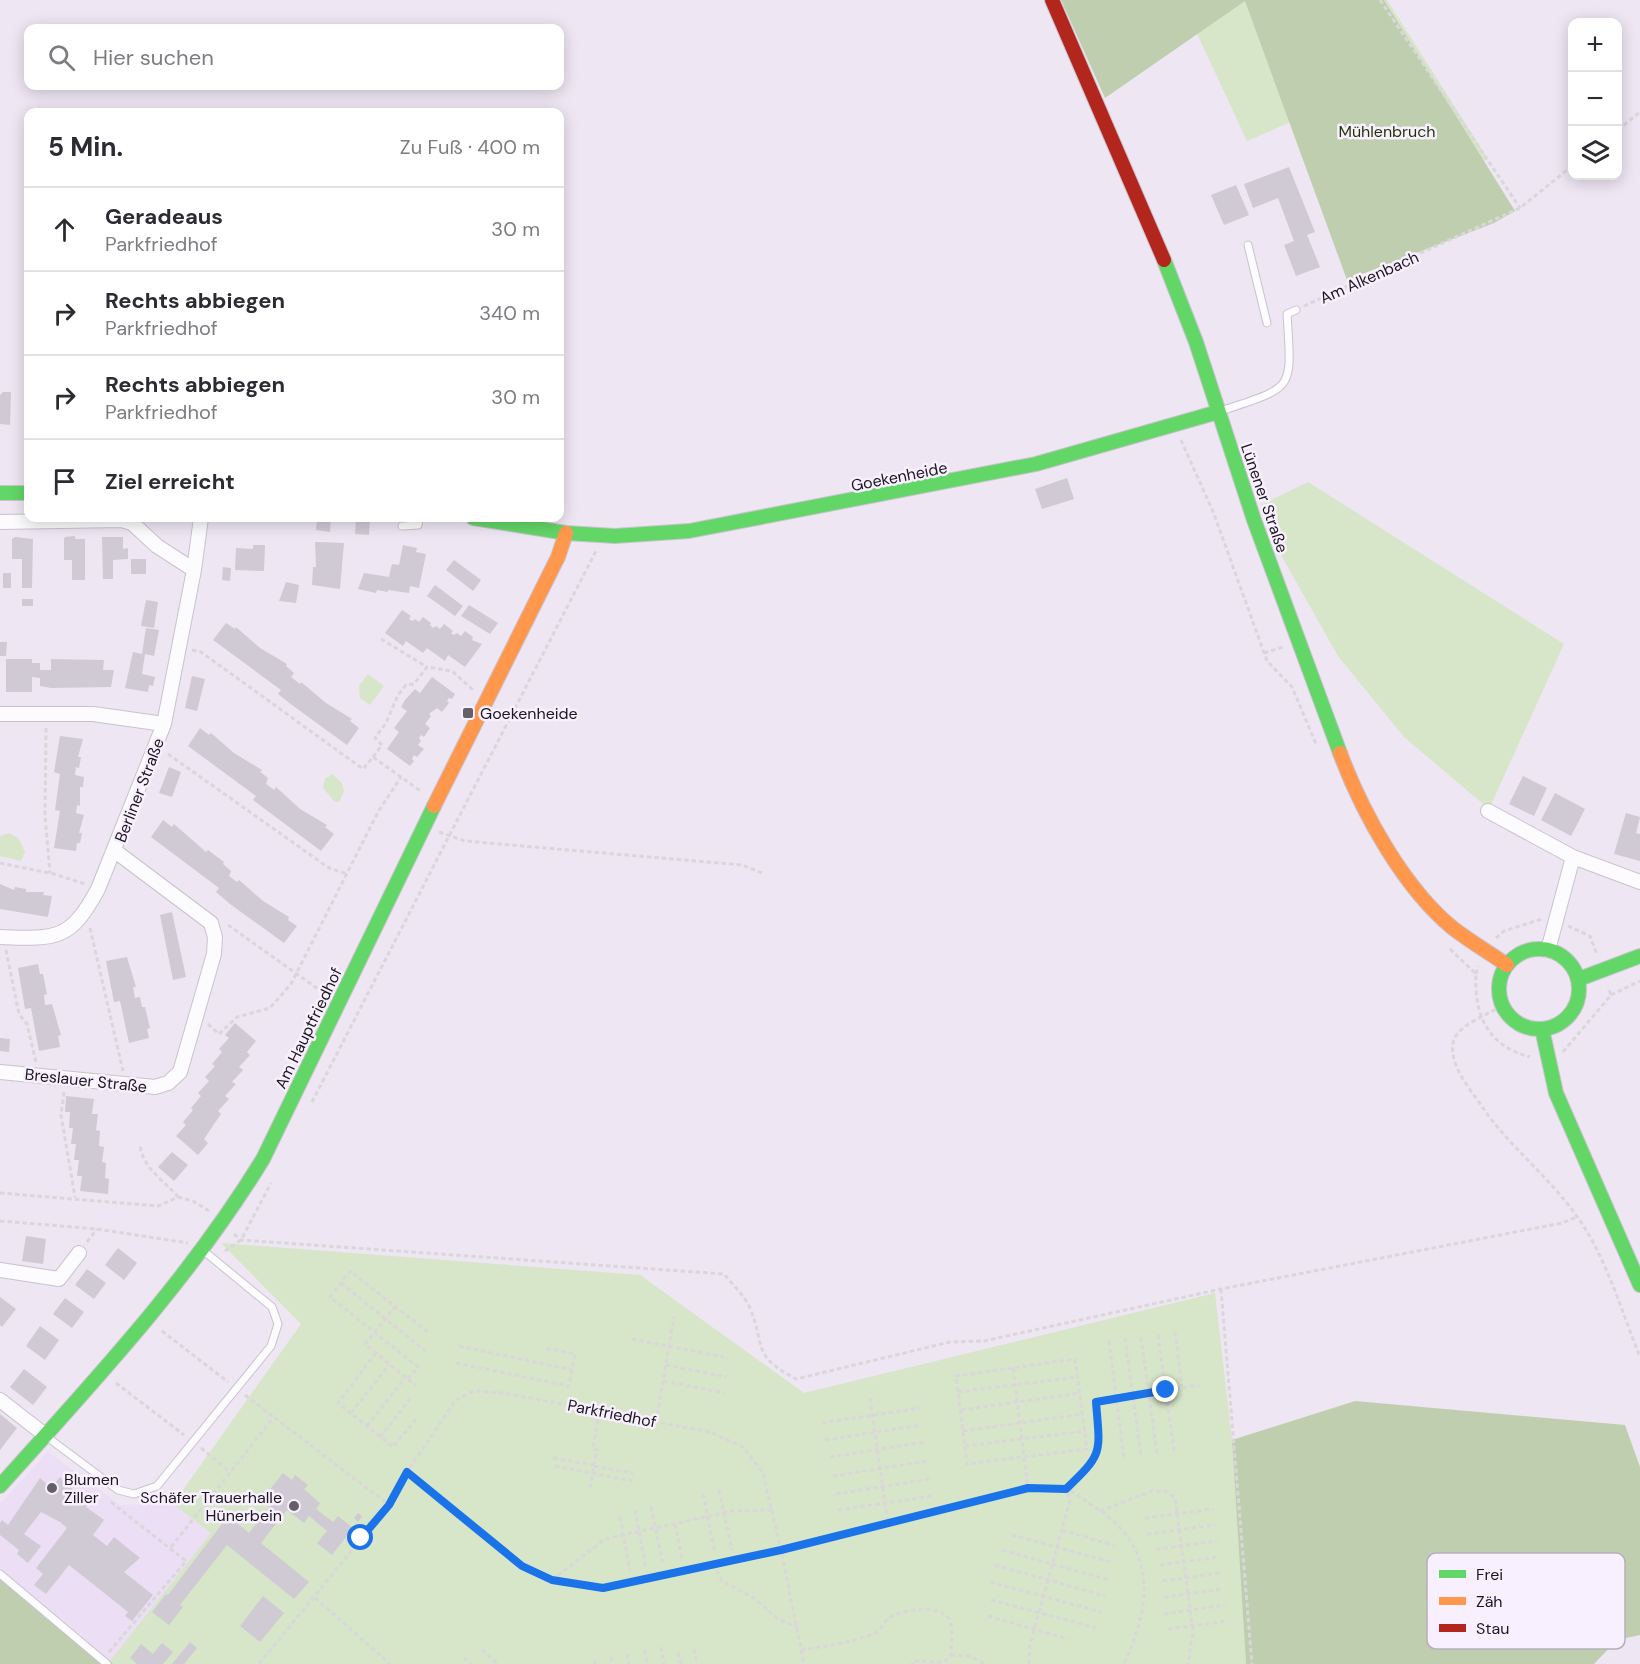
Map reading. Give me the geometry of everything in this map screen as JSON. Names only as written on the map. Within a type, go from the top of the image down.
[{"type":"main road","name":"Lünener Straße","points":[[1052,0],[1176,287],[1254,520],[1353,788],[1386,849],[1428,902],[1453,928],[1507,965]]},
{"type":"main road","name":"Goekenheide","points":[[498,522],[566,533],[602,535],[654,534],[716,527],[1036,464],[1218,412]]},
{"type":"main road","points":[[0,493],[24,493]]},
{"type":"main road","name":"Am Hauptfriedhof","points":[[0,1486],[102,1374],[147,1319],[223,1224],[263,1159],[435,802],[558,557],[566,533]]},
{"type":"main road","points":[[1529,950],[1548,950],[1570,963],[1579,978],[1580,996],[1572,1013],[1559,1025],[1542,1029],[1518,1024],[1502,1006],[1499,989],[1507,965],[1513,958],[1529,950]]},
{"type":"main road","points":[[1579,978],[1640,956]]},
{"type":"main road","points":[[1542,1029],[1546,1056],[1556,1093],[1640,1285]]},
{"type":"street","points":[[0,522],[24,522]]},
{"type":"street","points":[[128,522],[157,546],[194,570]]},
{"type":"street","name":"Berliner Straße","points":[[2,937],[54,936],[75,925],[84,915],[98,889],[164,724],[194,570],[200,522]]},
{"type":"street","points":[[0,714],[93,714],[164,724]]},
{"type":"street","points":[[1488,811],[1574,857],[1640,882]]},
{"type":"street","points":[[115,851],[211,923]]},
{"type":"street","points":[[1548,950],[1554,921],[1574,857]]},
{"type":"street","name":"Breslauer Straße","points":[[0,1072],[155,1087],[174,1079],[184,1063],[215,947],[211,923]]},
{"type":"street","points":[[0,1270],[59,1279],[79,1253]]},
{"type":"street","points":[[0,1400],[45,1435]]},
{"type":"lane","points":[[1248,245],[1267,323]]},
{"type":"lane","points":[[1218,412],[1276,393],[1287,379],[1290,364],[1287,314],[1296,310]]},
{"type":"lane","points":[[402,526],[418,525],[418,522]]},
{"type":"lane","points":[[45,1435],[118,1490],[134,1494],[158,1486],[271,1346],[278,1324],[269,1304],[215,1258],[202,1250]]},
{"type":"lane","points":[[0,1574],[104,1662]]},
{"type":"path","points":[[1380,0],[1520,208]]},
{"type":"path","points":[[1622,126],[1640,112]]},
{"type":"path","name":"Am Alkenbach","points":[[1296,310],[1520,208],[1568,169]]},
{"type":"path","points":[[310,1105],[596,553],[602,535]]},
{"type":"path","points":[[381,639],[427,668],[452,671],[485,700]]},
{"type":"path","points":[[179,647],[201,652],[363,769],[382,745],[375,738],[396,705],[398,695],[406,686],[414,684],[427,668]]},
{"type":"path","points":[[46,714],[45,816],[50,873]]},
{"type":"path","points":[[155,750],[172,755],[323,864],[347,874]]},
{"type":"path","points":[[373,757],[435,802]]},
{"type":"path","points":[[197,1017],[219,1034],[237,1017],[270,1008],[291,984],[378,812],[401,777]]},
{"type":"path","points":[[449,837],[465,841],[742,865],[762,873]]},
{"type":"path","points":[[0,863],[50,873],[98,889]]},
{"type":"path","points":[[84,915],[92,932],[126,1084]]},
{"type":"path","points":[[1611,995],[1590,936],[1554,921],[1536,919],[1504,931],[1486,951],[1476,974],[1477,1010],[1481,1019],[1497,1039],[1514,1053],[1530,1057],[1565,1052],[1611,995],[1640,981]]},
{"type":"path","points":[[211,923],[227,925],[339,1002]]},
{"type":"path","points":[[2,937],[19,1014],[27,1024],[39,1075]]},
{"type":"path","points":[[1502,1006],[1460,1031],[1453,1041],[1452,1056],[1487,1113],[1577,1216],[1592,1243],[1640,1357]]},
{"type":"path","points":[[65,1078],[61,1115],[75,1197]]},
{"type":"path","points":[[140,1146],[142,1158],[151,1172],[178,1197],[204,1206],[223,1224]]},
{"type":"path","points":[[215,1258],[241,1240],[274,1177]]},
{"type":"path","points":[[0,1192],[158,1206],[178,1197]]},
{"type":"path","points":[[241,1240],[724,1274],[750,1307],[761,1353],[775,1368],[796,1380],[950,1342],[984,1341],[1221,1289],[1562,1223],[1577,1216]]},
{"type":"path","points":[[0,1221],[97,1229],[185,1242],[202,1250]]},
{"type":"path","points":[[368,1426],[418,1367],[330,1297],[350,1271],[428,1332]]},
{"type":"path","points":[[341,1283],[428,1353]]},
{"type":"path","points":[[1221,1289],[1252,1664]]},
{"type":"path","points":[[396,1306],[365,1344],[416,1386]]},
{"type":"path","points":[[656,1422],[674,1317]]},
{"type":"path","points":[[147,1319],[389,1505]]},
{"type":"path","points":[[1175,1332],[1182,1387]]},
{"type":"path","points":[[1158,1335],[1174,1451]]},
{"type":"path","points":[[1142,1337],[1157,1454]]},
{"type":"path","points":[[1125,1338],[1141,1456]]},
{"type":"path","points":[[632,1340],[724,1357]]},
{"type":"path","points":[[1109,1341],[1124,1458]]},
{"type":"path","points":[[459,1346],[572,1370]]},
{"type":"path","points":[[456,1363],[569,1386],[575,1354],[544,1348]]},
{"type":"path","points":[[376,1353],[338,1403],[393,1447],[416,1419]]},
{"type":"path","points":[[1076,1359],[1087,1449],[968,1464],[956,1376],[1013,1368],[1076,1359]]},
{"type":"path","points":[[351,1413],[389,1364]]},
{"type":"path","points":[[666,1365],[727,1377]]},
{"type":"path","points":[[1013,1368],[1028,1488]]},
{"type":"path","points":[[102,1374],[230,1472]]},
{"type":"path","points":[[958,1392],[1078,1377]]},
{"type":"path","points":[[663,1381],[724,1393]]},
{"type":"path","points":[[1066,1489],[1091,1466],[1097,1454],[1096,1402],[1199,1385]]},
{"type":"path","name":"Parkfriedhof","points":[[259,1664],[389,1505],[407,1472],[456,1400],[474,1391],[504,1393],[710,1432],[743,1447],[763,1473],[804,1664]]},
{"type":"path","points":[[960,1410],[1080,1393]]},
{"type":"path","points":[[870,1398],[888,1523]]},
{"type":"path","points":[[380,1437],[410,1399]]},
{"type":"path","points":[[822,1424],[920,1408]]},
{"type":"path","points":[[590,1488],[597,1450],[593,1449],[599,1411]]},
{"type":"path","points":[[963,1431],[1083,1414]]},
{"type":"path","points":[[171,1547],[274,1417]]},
{"type":"path","points":[[825,1440],[922,1425]]},
{"type":"path","points":[[965,1446],[1085,1431]]},
{"type":"path","points":[[830,1457],[925,1442]]},
{"type":"path","points":[[553,1458],[633,1473]]},
{"type":"path","points":[[833,1476],[928,1461]]},
{"type":"path","points":[[555,1466],[632,1481]]},
{"type":"path","points":[[407,1472],[522,1566],[552,1580],[603,1588],[781,1550],[1028,1488],[1066,1489],[1100,1510],[1124,1530],[1138,1551],[1144,1580],[1144,1606],[1124,1664]]},
{"type":"path","points":[[836,1494],[930,1479]]},
{"type":"path","points":[[1029,1664],[1034,1629],[1070,1500],[1066,1489]]},
{"type":"path","points":[[104,1662],[186,1561],[112,1503],[118,1490]]},
{"type":"path","points":[[719,1490],[732,1550]]},
{"type":"path","points":[[1100,1510],[1152,1491],[1166,1491],[1175,1498],[1192,1626],[1188,1664]]},
{"type":"path","points":[[703,1494],[716,1553]]},
{"type":"path","points":[[838,1510],[933,1496]]},
{"type":"path","points":[[651,1507],[663,1564]]},
{"type":"path","points":[[1145,1518],[1213,1509]]},
{"type":"path","points":[[635,1510],[646,1568]]},
{"type":"path","points":[[552,1580],[605,1539],[724,1513],[772,1510]]},
{"type":"path","points":[[620,1517],[630,1571]]},
{"type":"path","points":[[675,1524],[682,1559]]},
{"type":"path","points":[[1147,1534],[1215,1525]]},
{"type":"path","points":[[1061,1530],[1115,1545]]},
{"type":"path","points":[[1012,1535],[1114,1563]]},
{"type":"path","points":[[1156,1549],[1217,1540]]},
{"type":"path","points":[[1002,1550],[1109,1580]]},
{"type":"path","points":[[1160,1565],[1219,1557]]},
{"type":"path","points":[[713,1564],[722,1581],[754,1598],[777,1618],[797,1628]]},
{"type":"path","points":[[995,1565],[1105,1596]]},
{"type":"path","points":[[1163,1581],[1221,1573]]},
{"type":"path","points":[[990,1582],[1101,1612]]},
{"type":"path","points":[[1164,1597],[1223,1589]]},
{"type":"path","points":[[315,1598],[390,1664]]},
{"type":"path","points":[[991,1600],[1096,1628]]},
{"type":"path","points":[[1164,1614],[1225,1605]]},
{"type":"path","points":[[801,1650],[843,1643],[877,1633],[889,1618],[907,1610],[940,1611],[948,1616],[951,1624],[951,1656]]},
{"type":"path","points":[[988,1616],[1068,1639]]},
{"type":"path","points":[[1168,1629],[1228,1622]]},
{"type":"path","points":[[661,1647],[664,1664]]},
{"type":"path","points":[[694,1649],[697,1664]]},
{"type":"path","points":[[482,1650],[498,1664]]},
{"type":"path","points":[[645,1650],[647,1664]]},
{"type":"path","points":[[678,1653],[681,1664]]},
{"type":"path","points":[[627,1654],[629,1664]]},
{"type":"path","points":[[912,1664],[913,1661],[944,1662],[951,1656],[969,1656],[986,1664]]},
{"type":"path","points":[[611,1657],[612,1664]]},
{"type":"path","points":[[464,1658],[471,1664]]},
{"type":"shaded area","points":[[48,1452],[120,1505],[173,1504],[211,1533],[110,1661],[0,1571],[0,1504]]},
{"type":"green space","name":"Mühlenbruch","points":[[1061,0],[1384,0],[1515,211],[1494,223],[1347,280],[1245,1],[1105,98]]},
{"type":"green space","name":"Mühlenbruch","points":[[1073,0],[1387,0],[1488,159],[1358,228],[1300,118],[1247,141],[1186,10]]},
{"type":"green space","points":[[1308,482],[1564,644],[1489,809],[1404,737],[1338,656],[1281,555],[1261,505]]},
{"type":"green space","points":[[368,674],[384,686],[370,705],[360,698],[359,686]]},
{"type":"green space","points":[[332,774],[342,783],[344,791],[339,802],[335,802],[323,788],[325,779]]},
{"type":"green space","points":[[9,833],[18,838],[25,851],[21,861],[0,856],[0,836]]},
{"type":"green space","points":[[221,1243],[640,1275],[804,1393],[1215,1293],[1232,1440],[1246,1664],[113,1664],[110,1661],[211,1533],[173,1504],[301,1324]]},
{"type":"green space","points":[[1355,1401],[1625,1425],[1640,1467],[1640,1635],[1625,1638],[1625,1553],[1427,1553],[1427,1649],[1608,1649],[1594,1664],[1246,1664],[1232,1440]]},
{"type":"green space","points":[[0,1571],[110,1661],[113,1664],[0,1664]]},
{"type":"building","points":[[1289,167],[1315,232],[1307,235],[1320,267],[1296,276],[1284,245],[1294,241],[1278,198],[1253,208],[1244,184]]},
{"type":"building","points":[[1236,185],[1249,215],[1224,225],[1211,195]]},
{"type":"building","points":[[3,392],[11,392],[10,425],[0,424],[0,395]]},
{"type":"building","points":[[1067,478],[1074,499],[1042,509],[1035,489]]},
{"type":"building","points":[[317,522],[331,522],[330,532],[316,530]]},
{"type":"building","points":[[356,522],[370,522],[369,535],[355,534]]},
{"type":"building","points":[[75,536],[75,539],[85,539],[85,580],[72,580],[72,560],[64,560],[64,539]]},
{"type":"building","points":[[15,537],[33,539],[32,588],[22,588],[22,559],[12,559],[12,539]]},
{"type":"building","points":[[102,537],[123,537],[123,549],[128,548],[128,559],[113,560],[113,579],[103,579]]},
{"type":"building","points":[[315,542],[344,543],[340,589],[312,585],[313,567],[316,567]]},
{"type":"building","points":[[253,545],[265,545],[264,571],[235,570],[236,548],[253,549]]},
{"type":"building","points":[[403,545],[417,548],[416,552],[426,554],[419,588],[410,586],[409,593],[377,590],[376,593],[358,589],[364,573],[389,577],[392,564],[399,565]]},
{"type":"building","points":[[131,559],[146,559],[146,574],[131,574]]},
{"type":"building","points":[[454,560],[481,580],[473,591],[446,570]]},
{"type":"building","points":[[223,567],[231,568],[230,581],[222,580]]},
{"type":"building","points":[[3,573],[11,573],[11,588],[3,588]]},
{"type":"building","points":[[286,582],[299,585],[296,603],[279,601]]},
{"type":"building","points":[[435,585],[463,606],[455,616],[427,596]]},
{"type":"building","points":[[22,599],[33,599],[33,606],[22,606]]},
{"type":"building","points":[[146,600],[158,602],[154,628],[141,626]]},
{"type":"building","points":[[469,605],[498,623],[490,634],[461,616]]},
{"type":"building","points":[[402,610],[411,616],[409,619],[412,621],[415,619],[419,622],[423,617],[431,623],[433,628],[436,626],[440,629],[444,624],[453,631],[451,633],[454,635],[457,633],[461,636],[465,631],[473,637],[472,640],[482,644],[465,667],[448,655],[445,661],[427,648],[423,653],[406,641],[403,646],[385,633]]},
{"type":"building","points":[[226,623],[235,629],[236,627],[260,648],[287,664],[286,666],[294,673],[291,677],[352,719],[350,721],[359,728],[347,745],[278,694],[281,690],[213,640]]},
{"type":"building","points":[[146,628],[159,630],[154,656],[145,654],[142,674],[155,677],[153,686],[149,685],[148,692],[125,688],[133,652],[142,654]]},
{"type":"building","points":[[0,642],[7,642],[6,656],[0,656]]},
{"type":"building","points":[[6,659],[32,659],[32,663],[40,663],[40,670],[51,670],[51,659],[104,660],[103,670],[114,670],[111,687],[51,688],[40,686],[40,678],[32,677],[32,692],[6,692]]},
{"type":"building","points":[[192,676],[205,679],[197,711],[185,708]]},
{"type":"building","points":[[432,677],[455,694],[452,699],[449,698],[447,701],[449,703],[442,712],[437,708],[429,714],[431,716],[425,724],[430,728],[424,737],[421,735],[418,745],[424,749],[417,757],[414,755],[412,759],[414,761],[410,766],[387,749],[399,732],[394,728],[407,711],[401,707],[405,700],[415,689],[420,693]]},
{"type":"building","points":[[200,728],[209,735],[211,733],[234,753],[262,770],[260,772],[268,778],[266,784],[274,790],[276,787],[300,809],[327,825],[325,827],[334,834],[321,851],[253,800],[256,796],[188,746]]},
{"type":"building","points":[[60,736],[83,739],[78,757],[81,757],[79,768],[76,767],[75,775],[84,777],[83,787],[80,787],[80,806],[77,805],[76,813],[84,815],[79,833],[82,833],[80,843],[77,843],[76,851],[54,848],[60,811],[55,810],[60,774],[54,772]]},
{"type":"building","points":[[169,767],[181,772],[172,797],[159,793]]},
{"type":"building","points":[[1523,776],[1547,788],[1534,816],[1509,804]]},
{"type":"building","points":[[1555,793],[1585,809],[1571,836],[1541,820]]},
{"type":"building","points":[[1626,813],[1640,817],[1636,833],[1640,834],[1640,861],[1614,854]]},
{"type":"building","points":[[163,820],[172,827],[174,824],[206,852],[208,850],[224,862],[223,864],[231,871],[229,876],[237,882],[239,880],[263,901],[289,917],[288,920],[297,926],[284,943],[230,904],[216,892],[219,888],[151,837]]},
{"type":"building","points":[[0,884],[14,890],[15,887],[26,889],[26,892],[44,892],[43,895],[52,896],[48,917],[0,909]]},
{"type":"building","points":[[172,912],[186,977],[173,980],[160,915]]},
{"type":"building","points":[[127,957],[136,987],[133,987],[135,998],[140,997],[142,1007],[145,1007],[150,1028],[147,1029],[149,1038],[129,1043],[120,1001],[114,1002],[106,961]]},
{"type":"building","points":[[38,964],[40,974],[43,974],[47,994],[44,995],[45,1005],[52,1004],[61,1035],[58,1036],[60,1047],[39,1051],[31,1008],[25,1009],[18,968]]},
{"type":"building","points":[[235,1023],[256,1041],[247,1052],[250,1055],[239,1067],[243,1070],[232,1082],[236,1084],[225,1096],[229,1099],[218,1111],[221,1114],[204,1139],[208,1143],[198,1155],[176,1136],[186,1125],[183,1122],[201,1096],[198,1093],[209,1081],[205,1077],[215,1066],[212,1064],[222,1052],[219,1049],[229,1038],[225,1035]]},
{"type":"building","points":[[0,1038],[10,1039],[9,1052],[0,1051]]},
{"type":"building","points":[[66,1096],[94,1099],[92,1114],[98,1114],[96,1130],[100,1131],[99,1146],[104,1147],[102,1162],[106,1163],[105,1178],[109,1179],[108,1194],[80,1191],[82,1176],[77,1176],[79,1160],[74,1160],[76,1144],[71,1144],[73,1128],[69,1128],[70,1112],[65,1112]]},
{"type":"building","points":[[172,1152],[188,1165],[174,1181],[158,1167]]},
{"type":"building","points":[[26,1236],[46,1239],[43,1264],[22,1261]]},
{"type":"building","points":[[118,1248],[137,1263],[124,1280],[105,1265]]},
{"type":"building","points":[[87,1269],[106,1283],[94,1299],[75,1285]]},
{"type":"building","points":[[0,1297],[16,1309],[2,1327],[0,1325]]},
{"type":"building","points":[[65,1298],[84,1312],[72,1328],[53,1314]]},
{"type":"building","points":[[40,1326],[59,1340],[45,1360],[26,1346]]},
{"type":"building","points":[[24,1369],[47,1387],[33,1405],[10,1387]]},
{"type":"building","points":[[0,1414],[17,1428],[0,1450]]},
{"type":"building","points":[[283,1473],[292,1480],[295,1475],[308,1485],[304,1489],[320,1503],[316,1509],[333,1522],[338,1516],[353,1528],[332,1555],[317,1543],[327,1531],[309,1516],[304,1523],[287,1510],[261,1543],[309,1582],[294,1599],[227,1545],[180,1605],[183,1607],[169,1625],[152,1612],[166,1594],[168,1595],[228,1516],[249,1533],[275,1500],[267,1493]]},
{"type":"building","points":[[60,1477],[87,1504],[86,1507],[104,1520],[93,1535],[107,1546],[114,1537],[140,1558],[124,1572],[153,1595],[132,1621],[125,1616],[128,1612],[69,1565],[46,1594],[34,1585],[43,1574],[36,1568],[67,1528],[60,1522],[41,1512],[24,1534],[41,1546],[28,1563],[17,1554],[19,1550],[0,1535],[2,1520],[8,1525],[40,1478],[51,1488]]},
{"type":"building","points":[[358,1513],[362,1516],[358,1522],[354,1518]]},
{"type":"building","points":[[263,1596],[284,1613],[260,1642],[240,1626]]},
{"type":"building","points":[[190,1642],[197,1648],[184,1664],[172,1664]]},
{"type":"building","points":[[162,1643],[173,1652],[163,1664],[137,1664],[130,1658],[141,1644],[153,1654]]},
{"type":"traffic: fast","points":[[1164,260],[1196,342],[1254,520],[1340,753]]},
{"type":"traffic: fast","points":[[498,522],[566,533],[615,536],[689,531],[1036,464],[1218,412]]},
{"type":"traffic: fast","points":[[0,493],[24,493]]},
{"type":"traffic: fast","points":[[0,1486],[105,1368],[172,1288],[204,1246],[263,1159],[434,806]]},
{"type":"traffic: fast","points":[[1531,949],[1547,949],[1568,960],[1579,981],[1579,989],[1579,997],[1568,1018],[1547,1029],[1531,1029],[1517,1023],[1505,1011],[1499,997],[1499,981],[1505,967],[1517,955],[1531,949]]},
{"type":"traffic: fast","points":[[1579,979],[1640,956]]},
{"type":"traffic: fast","points":[[1542,1029],[1556,1093],[1640,1285]]},
{"type":"traffic: slow","points":[[434,806],[558,557],[566,533]]},
{"type":"traffic: slow","points":[[1340,753],[1360,800],[1386,848],[1418,893],[1454,929],[1507,965]]},
{"type":"traffic: jam","points":[[1052,0],[1164,260]]},
{"type":"place","name":"Goekenheide","points":[[468,713]]},
{"type":"place","name":"Blumen Ziller","points":[[52,1488]]},
{"type":"place","name":"Schäfer Trauerhalle Hünerbein","points":[[294,1506]]},
{"type":"route","points":[[361,1538],[389,1505],[407,1472],[522,1566],[552,1580],[603,1588],[781,1550],[1028,1488],[1066,1489],[1091,1466],[1097,1454],[1099,1440],[1096,1402],[1166,1390]]}]
